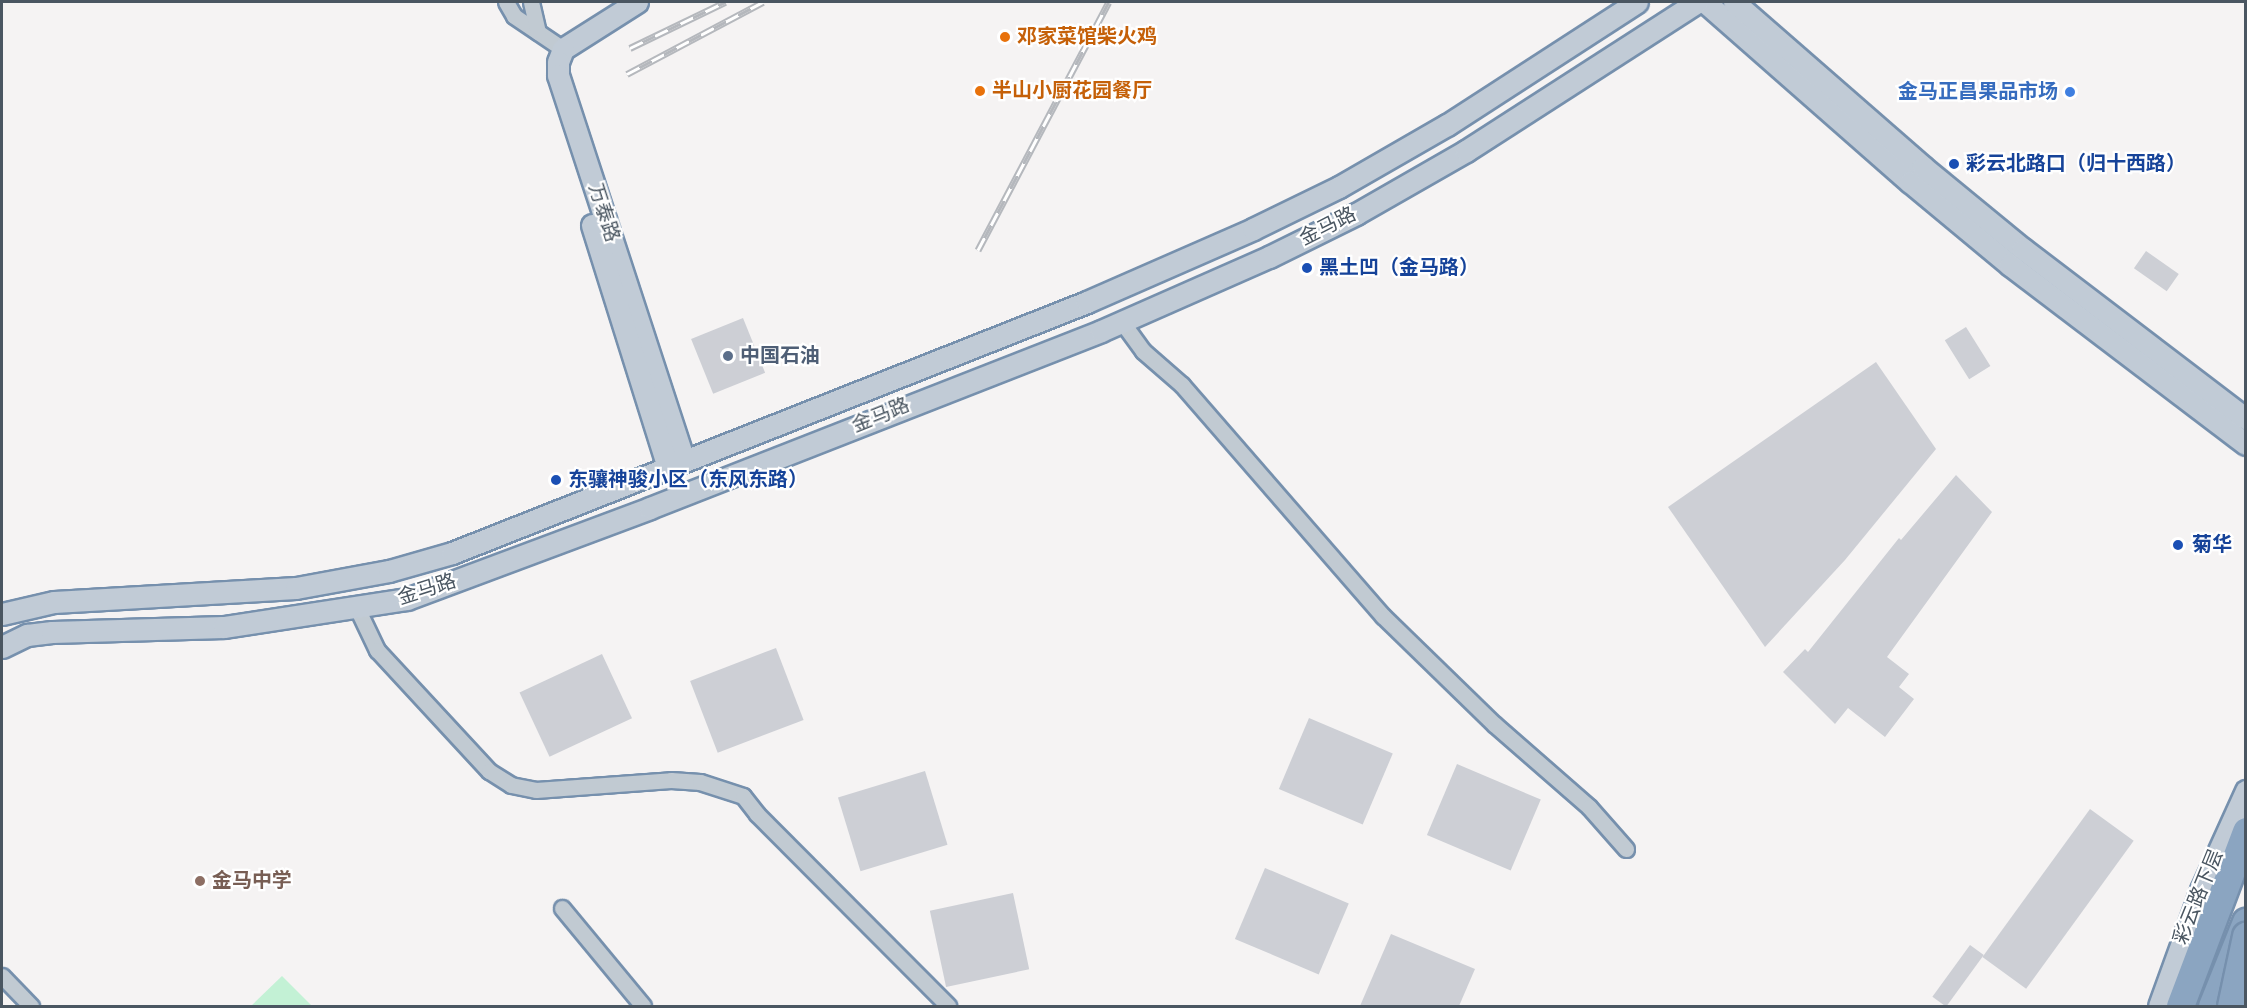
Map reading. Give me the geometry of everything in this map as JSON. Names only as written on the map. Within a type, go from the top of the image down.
[{"type":"highway","points":[[2170,1006],[2243,838]]},
{"type":"highway","points":[[2180,1006],[2243,838]]},
{"type":"highway","points":[[2212,1006],[2246,922]]},
{"type":"highway","points":[[2231,1006],[2246,936]]},
{"type":"main road","points":[[551,42],[614,2]]},
{"type":"main road","points":[[551,42],[638,2]]},
{"type":"main road","name":"金马路","points":[[2,614],[54,602],[296,588],[389,571],[452,553],[1087,302],[1253,229],[1339,187],[1447,125],[1637,2]]},
{"type":"main road","name":"金马路","points":[[2,647],[27,635],[51,632],[224,627],[357,608],[407,599],[482,572],[1122,322],[1269,257],[1356,214],[1466,151],[1697,2]]},
{"type":"main road","points":[[1704,2],[1910,182],[2010,265],[2246,444]]},
{"type":"main road","points":[[1734,2],[1923,166],[2023,249],[2246,419]]},
{"type":"main road","name":"万泰路","points":[[551,42],[558,62],[558,75],[676,464]]},
{"type":"main road","name":"彩云路下层","points":[[2159,1006],[2201,890],[2246,791]]},
{"type":"main road","points":[[2231,1006],[2246,969]]},
{"type":"street","points":[[506,2],[514,16],[551,42]]},
{"type":"street","points":[[531,2],[551,42]]},
{"type":"street","points":[[1122,322],[1143,351],[1182,385],[1383,616],[1494,724],[1588,807],[1626,849]]},
{"type":"street","points":[[357,608],[377,650],[489,771],[511,785],[536,790],[671,780],[700,782],[723,787],[743,796],[757,814],[948,1006]]},
{"type":"street","points":[[562,908],[643,1006]]},
{"type":"street","points":[[2,976],[31,1006]]},
{"type":"green space","points":[[282,976],[312,1006],[251,1006]]},
{"type":"building","points":[[2146,251],[2179,274],[2167,291],[2134,268]]},
{"type":"building","name":"中国石油","points":[[743,318],[765,373],[713,394],[691,339]]},
{"type":"building","points":[[1966,327],[1990,366],[1969,379],[1945,340]]},
{"type":"building","points":[[1876,362],[1936,449],[1845,560],[1765,647],[1668,507]]},
{"type":"building","points":[[1956,475],[1992,512],[1887,657],[1909,674],[1899,687],[1914,699],[1885,737],[1848,708],[1835,724],[1783,672],[1805,649],[1808,652],[1899,538],[1901,540]]},
{"type":"building","points":[[776,648],[804,720],[718,753],[690,681]]},
{"type":"building","points":[[602,654],[632,718],[550,757],[520,692]]},
{"type":"building","points":[[1309,718],[1393,754],[1363,824],[1279,789]]},
{"type":"building","points":[[1457,764],[1541,800],[1511,870],[1427,835]]},
{"type":"building","points":[[925,771],[948,845],[860,871],[838,798]]},
{"type":"building","points":[[2090,809],[2134,841],[2026,989],[1982,957]]},
{"type":"building","points":[[1265,868],[1349,904],[1319,974],[1235,939]]},
{"type":"building","points":[[1013,893],[1029,969],[946,987],[930,911]]},
{"type":"building","points":[[1391,934],[1475,969],[1459,1006],[1360,1006]]},
{"type":"building","points":[[1970,945],[1984,955],[1947,1006],[1932,997]]},
{"type":"railway","points":[[630,48],[725,2]]},
{"type":"railway","points":[[627,74],[763,2]]},
{"type":"railway","points":[[978,250],[1109,2]]},
{"type":"place","name":"邓家菜馆柴火鸡","points":[[1005,37]]},
{"type":"place","name":"半山小厨花园餐厅","points":[[980,91]]},
{"type":"place","name":"金马正昌果品市场","points":[[2070,92]]},
{"type":"place","name":"彩云北路口（归十西路）","points":[[1954,164]]},
{"type":"place","name":"黑土凹（金马路）","points":[[1307,268]]},
{"type":"place","name":"中国石油","points":[[728,356]]},
{"type":"place","name":"东骧神骏小区（东风东路）","points":[[556,480]]},
{"type":"place","name":"菊华","points":[[2178,545]]},
{"type":"place","name":"金马中学","points":[[200,881]]}]
